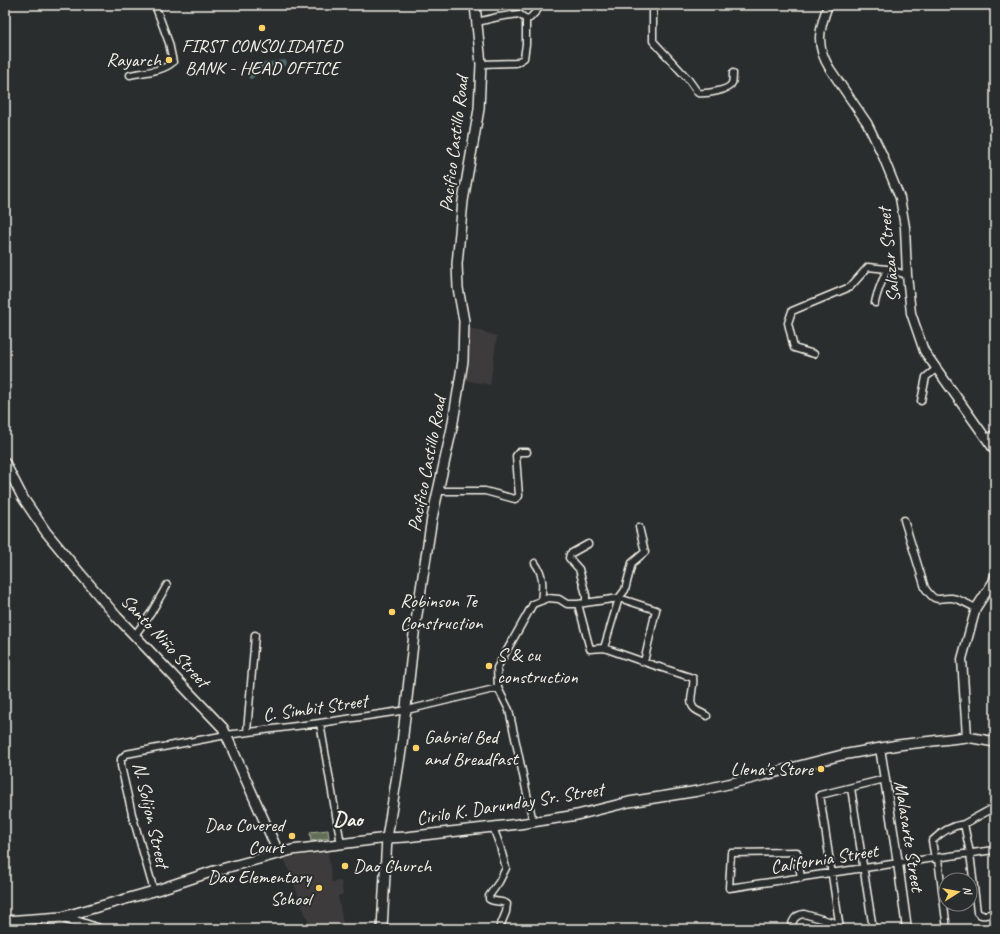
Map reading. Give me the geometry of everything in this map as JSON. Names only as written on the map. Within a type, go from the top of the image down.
[{"type":"main road","name":"Pacifico Castillo Road","points":[[382,929],[387,838],[395,795],[407,710],[415,627],[438,491],[462,374],[464,321],[458,288],[457,264],[463,201],[479,109],[481,64],[475,5]]},
{"type":"main road","name":"Santo Niño Street","points":[[5,463],[23,498],[46,532],[113,612],[223,728],[279,854]]},
{"type":"main road","name":"Cirilo K. Darunday Sr. Street","points":[[62,917],[154,891],[214,871],[292,850],[533,822],[577,815],[629,802],[692,792],[842,755],[880,748],[967,737],[995,742]]},
{"type":"main road","points":[[5,921],[62,917],[98,929]]},
{"type":"street","points":[[130,75],[158,70],[169,66],[173,62],[169,43],[155,5]]},
{"type":"street","points":[[526,19],[530,18],[542,5]]},
{"type":"street","points":[[653,5],[653,41],[688,79],[698,93],[702,94],[714,92],[729,87],[732,84],[733,73]]},
{"type":"street","name":"Salazar Street","points":[[828,5],[820,27],[819,38],[824,60],[867,123],[882,154],[900,198],[905,226],[907,275],[911,312],[924,351],[995,451]]},
{"type":"street","points":[[477,22],[519,14],[526,19]]},
{"type":"street","points":[[481,64],[516,63],[524,58],[526,19]]},
{"type":"street","points":[[814,354],[794,348],[788,323],[792,311],[850,287],[868,267],[887,269],[907,275]]},
{"type":"street","points":[[875,303],[876,295],[882,284],[887,269]]},
{"type":"street","points":[[921,401],[926,377],[936,369]]},
{"type":"street","points":[[986,440],[995,433]]},
{"type":"street","points":[[438,491],[485,491],[515,499],[519,496],[516,456],[519,452],[527,452]]},
{"type":"street","points":[[904,520],[925,588],[930,595],[938,600],[953,598],[976,608]]},
{"type":"street","points":[[604,648],[619,598],[624,590],[632,563],[646,552],[639,527]]},
{"type":"street","points":[[586,602],[586,595],[579,569],[569,558],[570,554],[588,544]]},
{"type":"street","points":[[535,563],[541,570],[543,585],[541,601]]},
{"type":"street","points":[[967,737],[962,659],[976,608],[993,582],[995,576]]},
{"type":"street","points":[[135,635],[151,613],[166,584]]},
{"type":"street","points":[[533,822],[509,710],[498,688],[497,668],[533,604],[548,598],[559,599],[568,604],[578,604],[619,598],[656,610],[644,662]]},
{"type":"street","points":[[578,604],[590,649],[604,648],[693,678],[692,707],[707,716]]},
{"type":"street","points":[[247,732],[255,635]]},
{"type":"street","name":"C. Simbit Street","points":[[226,735],[320,724],[407,710],[498,688]]},
{"type":"street","points":[[320,724],[341,844]]},
{"type":"street","name":"N. Solijon Street","points":[[154,891],[132,814],[120,758],[126,754],[226,735]]},
{"type":"street","name":"Malasarte Street","points":[[880,748],[907,929]]},
{"type":"street","points":[[790,929],[795,917],[804,914],[840,926],[833,872],[820,795],[885,779]]},
{"type":"street","points":[[851,788],[873,929]]},
{"type":"street","points":[[947,929],[932,841],[939,834],[955,826],[964,824],[995,807]]},
{"type":"street","points":[[964,824],[970,853],[978,912],[980,915],[984,916],[995,912]]},
{"type":"street","points":[[492,827],[500,846],[506,868],[499,882],[489,896],[489,899],[493,902],[504,902],[507,904],[506,912],[499,929]]},
{"type":"street","name":"California Street","points":[[801,878],[797,852],[731,853],[729,888],[801,878],[864,867],[936,859],[995,850]]},
{"type":"street","points":[[44,929],[46,918]]},
{"type":"shaded area","points":[[467,327],[497,336],[490,385],[464,380]]},
{"type":"shaded area","name":"Dao Elementary School","points":[[328,852],[332,882],[341,881],[343,894],[338,896],[344,929],[311,929],[284,858]]},
{"type":"green space","points":[[328,830],[329,838],[311,841],[310,832]]},
{"type":"waterway","points":[[251,76],[261,66],[284,63]]},
{"type":"place","name":"FIRST CONSOLIDATED BANK - HEAD OFFICE","points":[[262,28]]},
{"type":"place","name":"Rayarch","points":[[169,60]]},
{"type":"place","name":"Robinson Te Construction","points":[[392,612]]},
{"type":"place","name":"S & cu construction","points":[[489,666]]},
{"type":"place","name":"Gabriel Bed and Breadfast","points":[[416,748]]},
{"type":"place","name":"Llena's Store","points":[[821,769]]},
{"type":"place","name":"Dao Covered Court","points":[[292,836]]},
{"type":"place","name":"Dao Church","points":[[345,866]]},
{"type":"place","name":"Dao Elementary School","points":[[319,888]]},
{"type":"district","name":"Dao","points":[[348,819]]}]
